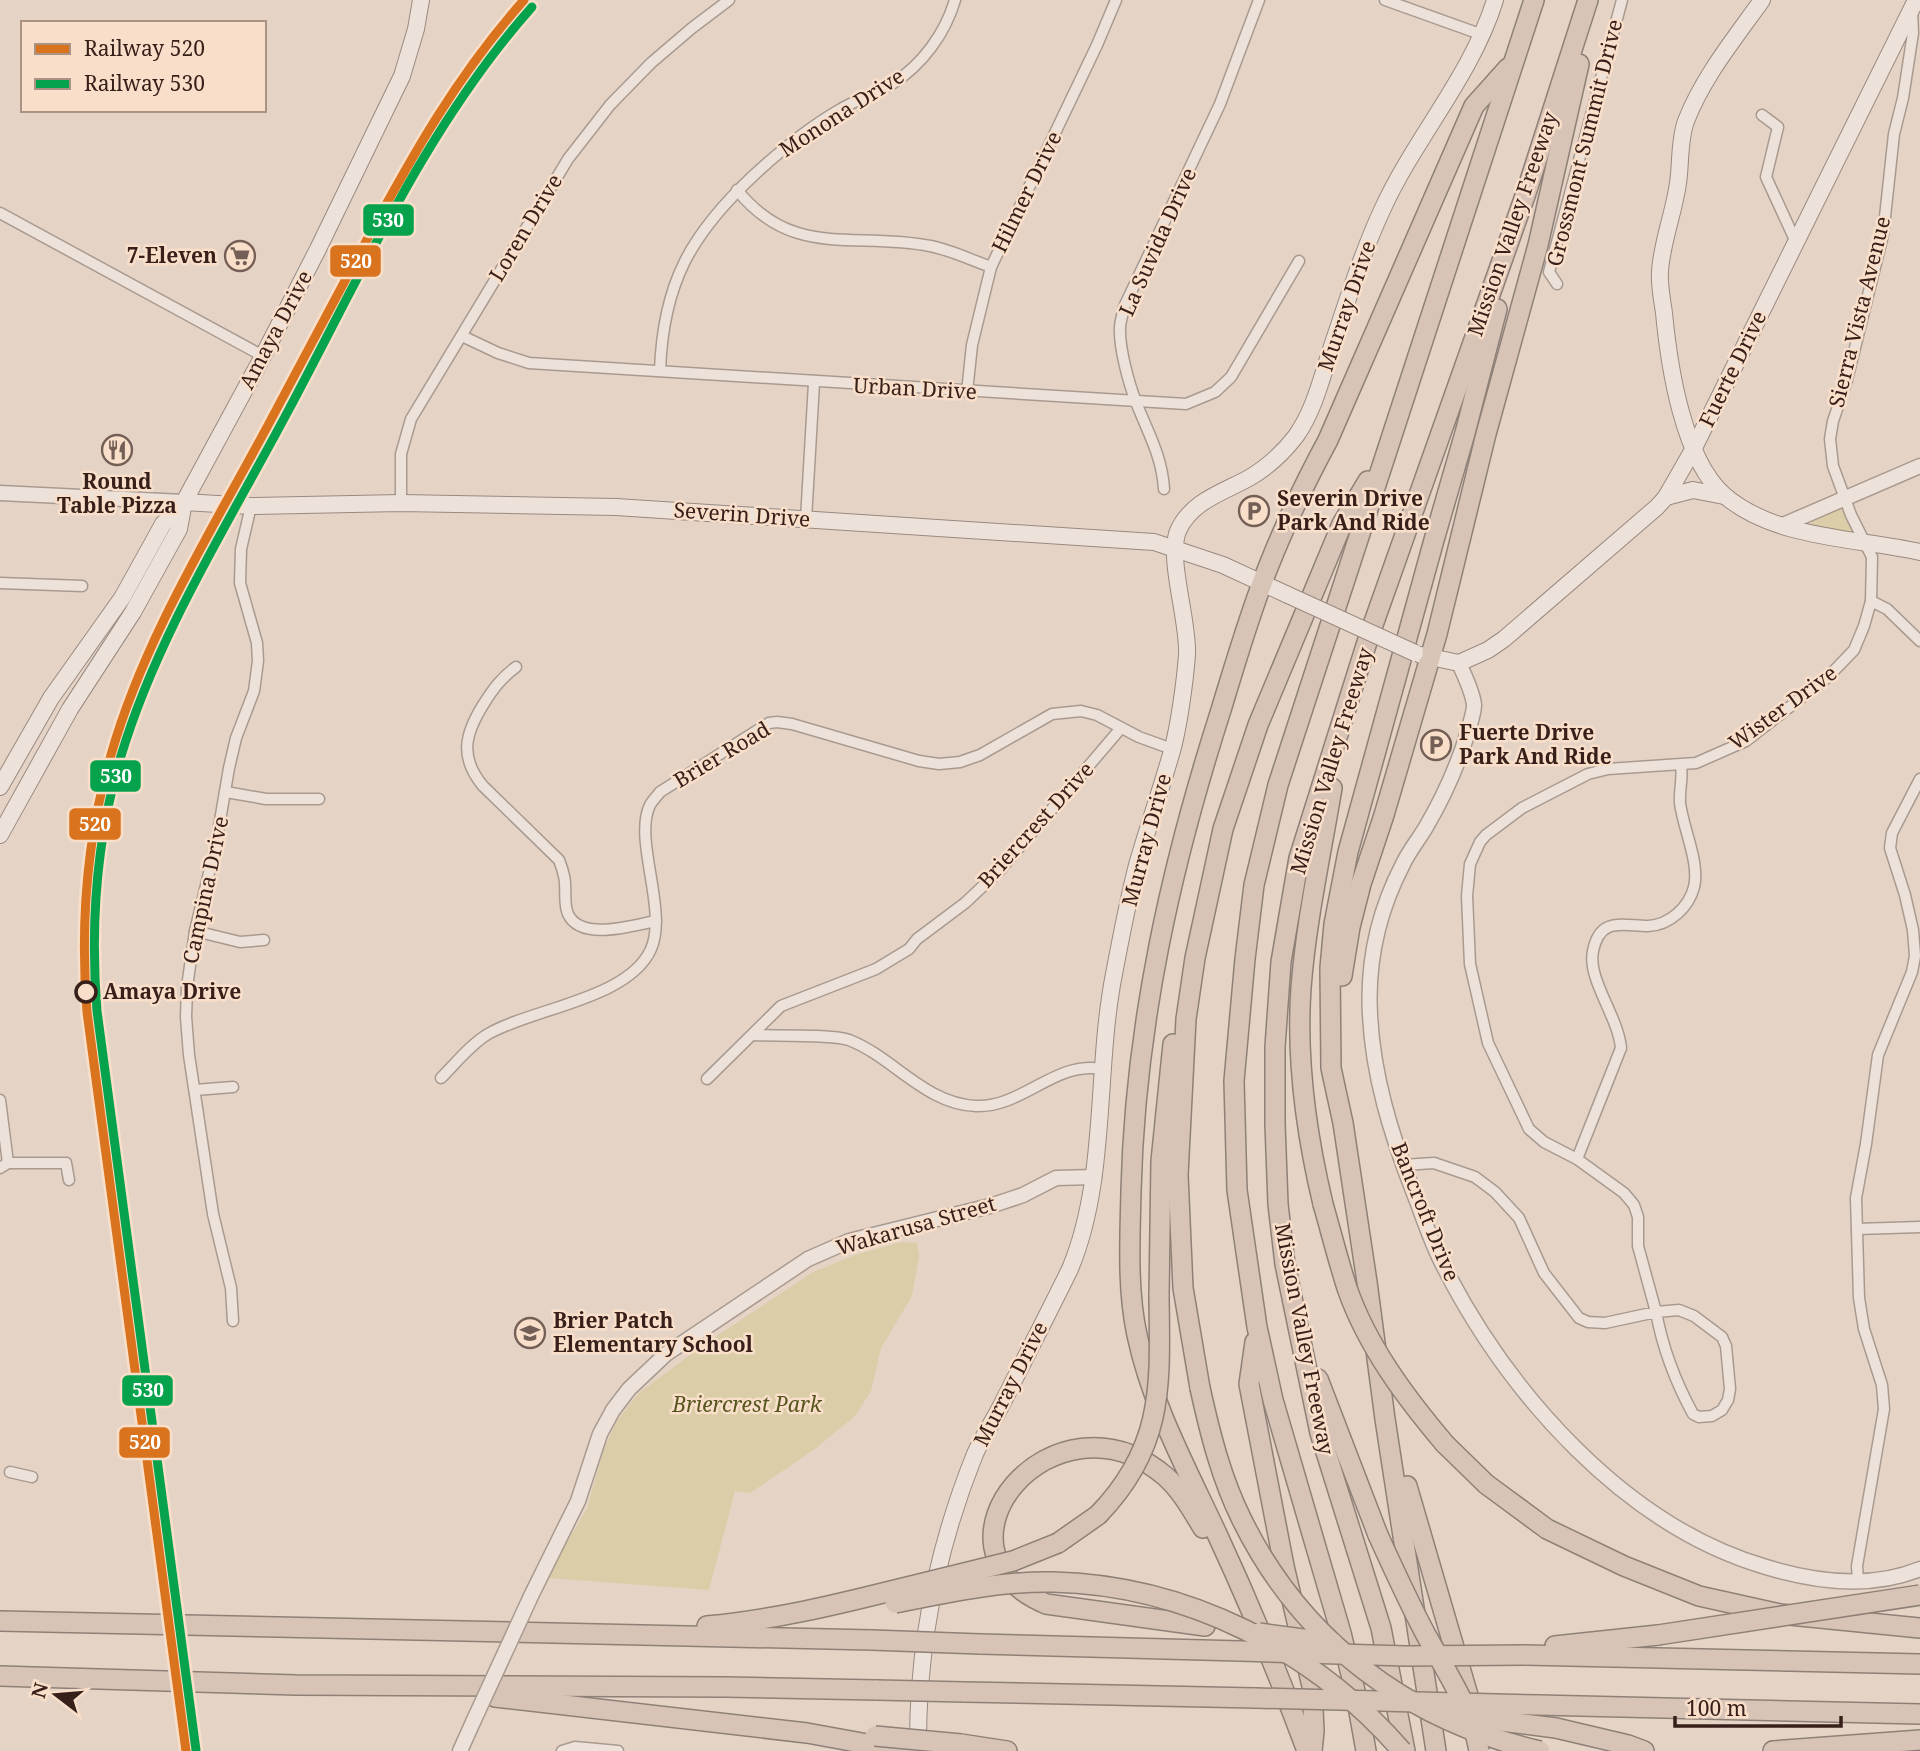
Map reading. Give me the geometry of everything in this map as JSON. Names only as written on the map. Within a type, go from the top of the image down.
[{"type":"highway","name":"Mission Valley Freeway","points":[[1366,1751],[1341,1633],[1273,1400],[1257,1327],[1237,1190],[1234,1081],[1245,959],[1255,885],[1278,785],[1534,0]]},
{"type":"highway","name":"Mission Valley Freeway","points":[[1403,1751],[1381,1628],[1320,1433],[1285,1265],[1278,1204],[1275,1047],[1281,962],[1299,858],[1373,626],[1526,193],[1588,0]]},
{"type":"highway","points":[[1343,1123],[1336,1038],[1343,960],[1361,884],[1384,815],[1423,655],[1538,245],[1593,0]]},
{"type":"highway","points":[[1307,1751],[1280,1680],[1149,1382],[1136,1331],[1131,1281],[1131,1190],[1140,1063],[1156,951],[1167,899],[1200,775],[1262,583],[1303,486],[1328,440],[1474,106],[1514,62]]},
{"type":"highway","points":[[1436,1751],[1343,1123],[1331,1068],[1329,1007],[1334,924],[1342,882],[1426,566],[1465,433],[1526,193]]},
{"type":"highway","points":[[897,1596],[1013,1561],[1058,1543],[1098,1514],[1130,1476],[1148,1439],[1154,1418],[1160,1371],[1161,1161],[1173,1041],[1195,958],[1223,829],[1258,725],[1342,524],[1385,453]]},
{"type":"highway","points":[[1347,708],[1317,873],[1301,988],[1302,1085],[1314,1167],[1323,1204],[1348,1290],[1378,1354],[1414,1408],[1445,1444],[1486,1483],[1547,1529],[1624,1566],[1699,1596],[1780,1614],[1920,1628]]},
{"type":"highway","points":[[1195,958],[1186,1019],[1178,1175],[1183,1288],[1211,1437],[1241,1519],[1279,1583],[1316,1627],[1363,1670],[1436,1716],[1510,1744],[1540,1751]]},
{"type":"highway","points":[[1297,1325],[1378,1535],[1424,1632],[1460,1697],[1477,1738],[1479,1751]]},
{"type":"highway","points":[[1257,1327],[1249,1384],[1284,1566],[1312,1685],[1312,1751]]},
{"type":"highway","points":[[1381,1376],[1415,1517],[1485,1751]]},
{"type":"highway","points":[[1239,1585],[1177,1487],[1133,1456],[1092,1448],[1058,1454],[1034,1466],[1008,1490],[996,1520],[995,1546],[1003,1570],[1013,1584],[1028,1597],[1046,1604],[1307,1639],[1406,1656]]},
{"type":"highway","points":[[608,1634],[756,1622],[897,1596],[1019,1583],[1086,1584],[1150,1595],[1226,1621],[1295,1658],[1327,1681],[1366,1714],[1403,1751]]},
{"type":"highway","points":[[1525,1655],[1550,1646],[1658,1635],[1920,1595]]},
{"type":"highway","points":[[0,1621],[872,1640],[1406,1656],[1525,1655],[1920,1664]]},
{"type":"highway","points":[[0,1676],[296,1685],[726,1686],[1920,1714]]},
{"type":"highway","points":[[410,1686],[875,1741],[961,1744],[1007,1751]]},
{"type":"highway","points":[[1387,1701],[1455,1715],[1556,1728],[1644,1751]]},
{"type":"highway","points":[[875,1741],[906,1751]]},
{"type":"highway","points":[[1773,1751],[1920,1741]]},
{"type":"main road","name":"Amaya Drive","points":[[0,787],[51,698],[122,598],[163,524],[184,502],[263,356],[402,76],[416,29],[421,0]]},
{"type":"main road","name":"Murray Drive","points":[[918,1751],[923,1654],[932,1599],[949,1528],[977,1451],[1058,1293],[1081,1242],[1094,1177],[1102,1069],[1113,978],[1136,870],[1172,749],[1187,652],[1175,548],[1178,530],[1188,515],[1205,501],[1271,463],[1288,446],[1303,424],[1315,400],[1363,253],[1385,203],[1464,69],[1495,0]]},
{"type":"main road","points":[[1762,0],[1714,70],[1685,123],[1678,185],[1661,253],[1660,275],[1674,384],[1705,474],[1724,496],[1751,513],[1818,536],[1920,552]]},
{"type":"main road","name":"Fuerte Drive","points":[[1460,663],[1504,639],[1666,497],[1694,448],[1912,2]]},
{"type":"main road","points":[[1666,497],[1693,490],[1724,496]]},
{"type":"main road","name":"Amaya Drive","points":[[0,835],[70,709],[133,612],[179,529],[184,502]]},
{"type":"main road","name":"Severin Drive","points":[[184,502],[251,506],[401,503],[616,507],[1154,542],[1262,583],[1423,655],[1460,663]]},
{"type":"street","name":"Loren Drive","points":[[401,503],[401,454],[407,429],[416,409],[558,173],[600,117],[651,63],[692,27],[729,0]]},
{"type":"street","name":"Monona Drive","points":[[660,371],[667,310],[680,271],[699,236],[737,190],[807,131],[841,109],[890,85],[913,67],[940,34],[955,0]]},
{"type":"street","name":"Hilmer Drive","points":[[967,392],[972,345],[991,267],[1116,0]]},
{"type":"street","name":"La Suvida Drive","points":[[1164,489],[1163,470],[1150,429],[1136,402],[1126,368],[1120,329],[1124,307],[1220,104],[1259,0]]},
{"type":"street","points":[[1385,0],[1480,34]]},
{"type":"street","name":"Grossmont Summit Drive","points":[[1557,284],[1549,272],[1622,0]]},
{"type":"street","name":"Sierra Vista Avenue","points":[[1845,498],[1831,457],[1830,430],[1847,380],[1883,235],[1894,134],[1903,99],[1913,33],[1912,2]]},
{"type":"street","points":[[1762,115],[1778,127],[1766,177],[1795,240]]},
{"type":"street","points":[[737,190],[772,223],[799,235],[931,246],[991,267]]},
{"type":"street","points":[[0,213],[263,356]]},
{"type":"street","name":"Urban Drive","points":[[462,336],[498,353],[529,363],[814,383],[1186,404],[1206,397],[1223,385],[1237,368],[1299,261]]},
{"type":"street","points":[[806,520],[814,383]]},
{"type":"street","points":[[1783,525],[1920,466]]},
{"type":"street","name":"Severin Drive","points":[[0,493],[184,502]]},
{"type":"street","name":"Wister Drive","points":[[1657,1312],[1679,1310],[1694,1316],[1722,1337],[1726,1346],[1730,1389],[1728,1400],[1717,1413],[1706,1417],[1693,1414],[1671,1372],[1638,1246],[1638,1217],[1634,1205],[1625,1193],[1577,1159],[1544,1142],[1529,1129],[1488,1043],[1470,964],[1467,896],[1470,863],[1486,835],[1522,808],[1588,774],[1608,769],[1681,766],[1715,756],[1746,741],[1828,677],[1854,650],[1871,601],[1872,557],[1845,498]]},
{"type":"street","name":"Campina Drive","points":[[233,1321],[230,1288],[213,1214],[186,1017],[187,987],[195,931],[216,844],[236,738],[254,691],[258,661],[257,643],[242,597],[239,570],[251,506]]},
{"type":"street","points":[[0,583],[82,586]]},
{"type":"street","points":[[1871,601],[1887,608],[1920,641]]},
{"type":"street","name":"Bancroft Drive","points":[[1460,663],[1474,704],[1470,724],[1446,790],[1390,890],[1380,919],[1370,966],[1374,1064],[1403,1165],[1442,1265],[1503,1365],[1535,1404],[1564,1437],[1597,1468],[1665,1521],[1718,1550],[1791,1575],[1829,1581],[1858,1581],[1920,1569]]},
{"type":"street","points":[[516,667],[500,679],[471,725],[467,748],[473,772],[483,786],[559,860],[564,877],[568,915],[575,923],[601,930],[656,921]]},
{"type":"street","name":"Brier Road","points":[[441,1078],[488,1034],[630,976],[650,950],[655,936],[656,921],[646,830],[649,807],[660,792],[769,723],[792,724],[919,761],[939,764],[960,762],[980,755],[1059,712],[1089,712],[1172,749]]},
{"type":"street","name":"Briercrest Drive","points":[[707,1079],[781,1006],[876,970],[909,949],[965,903],[1000,870],[1121,728]]},
{"type":"street","points":[[1577,1159],[1622,1048],[1620,1031],[1593,970],[1594,945],[1611,925],[1654,925],[1671,918],[1685,905],[1694,889],[1696,870],[1680,799],[1684,779],[1681,766]]},
{"type":"street","points":[[1858,1581],[1857,1566],[1884,1409],[1882,1385],[1864,1329],[1859,1298],[1856,1187],[1866,1143],[1875,1068],[1888,1028],[1912,972],[1915,956],[1913,930],[1905,895],[1890,848],[1892,833],[1920,779]]},
{"type":"street","points":[[226,792],[266,799],[319,799]]},
{"type":"street","points":[[195,931],[240,942],[264,940]]},
{"type":"street","points":[[752,1035],[845,1039],[861,1046],[932,1093],[954,1103],[978,1106],[1020,1096],[1066,1072],[1089,1067],[1102,1069]]},
{"type":"street","points":[[195,1090],[233,1087]]},
{"type":"street","points":[[0,1100],[4,1166],[66,1163],[69,1180]]},
{"type":"street","points":[[1403,1165],[1434,1163],[1475,1177],[1496,1192],[1518,1218],[1544,1273],[1579,1318],[1588,1322],[1605,1323],[1657,1312]]},
{"type":"street","name":"Wakarusa Street","points":[[460,1751],[531,1596],[575,1508],[600,1434],[627,1391],[666,1354],[808,1259],[849,1241],[990,1206],[1023,1195],[1056,1178],[1094,1177]]},
{"type":"street","points":[[1857,1228],[1920,1227]]},
{"type":"street","points":[[10,1472],[32,1477]]},
{"type":"street","points":[[562,1751],[575,1747],[618,1751]]},
{"type":"green space","points":[[1846,506],[1859,534],[1811,525],[1812,521]]},
{"type":"green space","name":"Briercrest Park","points":[[902,1242],[917,1243],[919,1256],[912,1296],[881,1348],[871,1391],[855,1416],[815,1449],[750,1493],[735,1491],[709,1590],[548,1578],[587,1509],[603,1451],[617,1420],[639,1393],[706,1343],[813,1272],[855,1255]]},
{"type":"rail line","name":"520","points":[[186,1751],[87,1012],[85,914],[96,819],[125,710],[183,581],[364,245],[436,118],[477,58],[524,0]]},
{"type":"rail line","name":"530","points":[[196,1750],[97,1011],[95,914],[106,819],[121,756],[136,711],[195,581],[398,202],[460,101],[494,53],[532,7]]},
{"type":"place","name":"7-Eleven","points":[[240,256]]},
{"type":"place","name":"Round Table Pizza","points":[[117,450]]},
{"type":"place","name":"Severin Drive Park And Ride","points":[[1254,511]]},
{"type":"place","name":"Fuerte Drive Park And Ride","points":[[1436,745]]},
{"type":"place","name":"Amaya Drive","points":[[86,992]]},
{"type":"place","name":"Brier Patch Elementary School","points":[[530,1333]]}]
